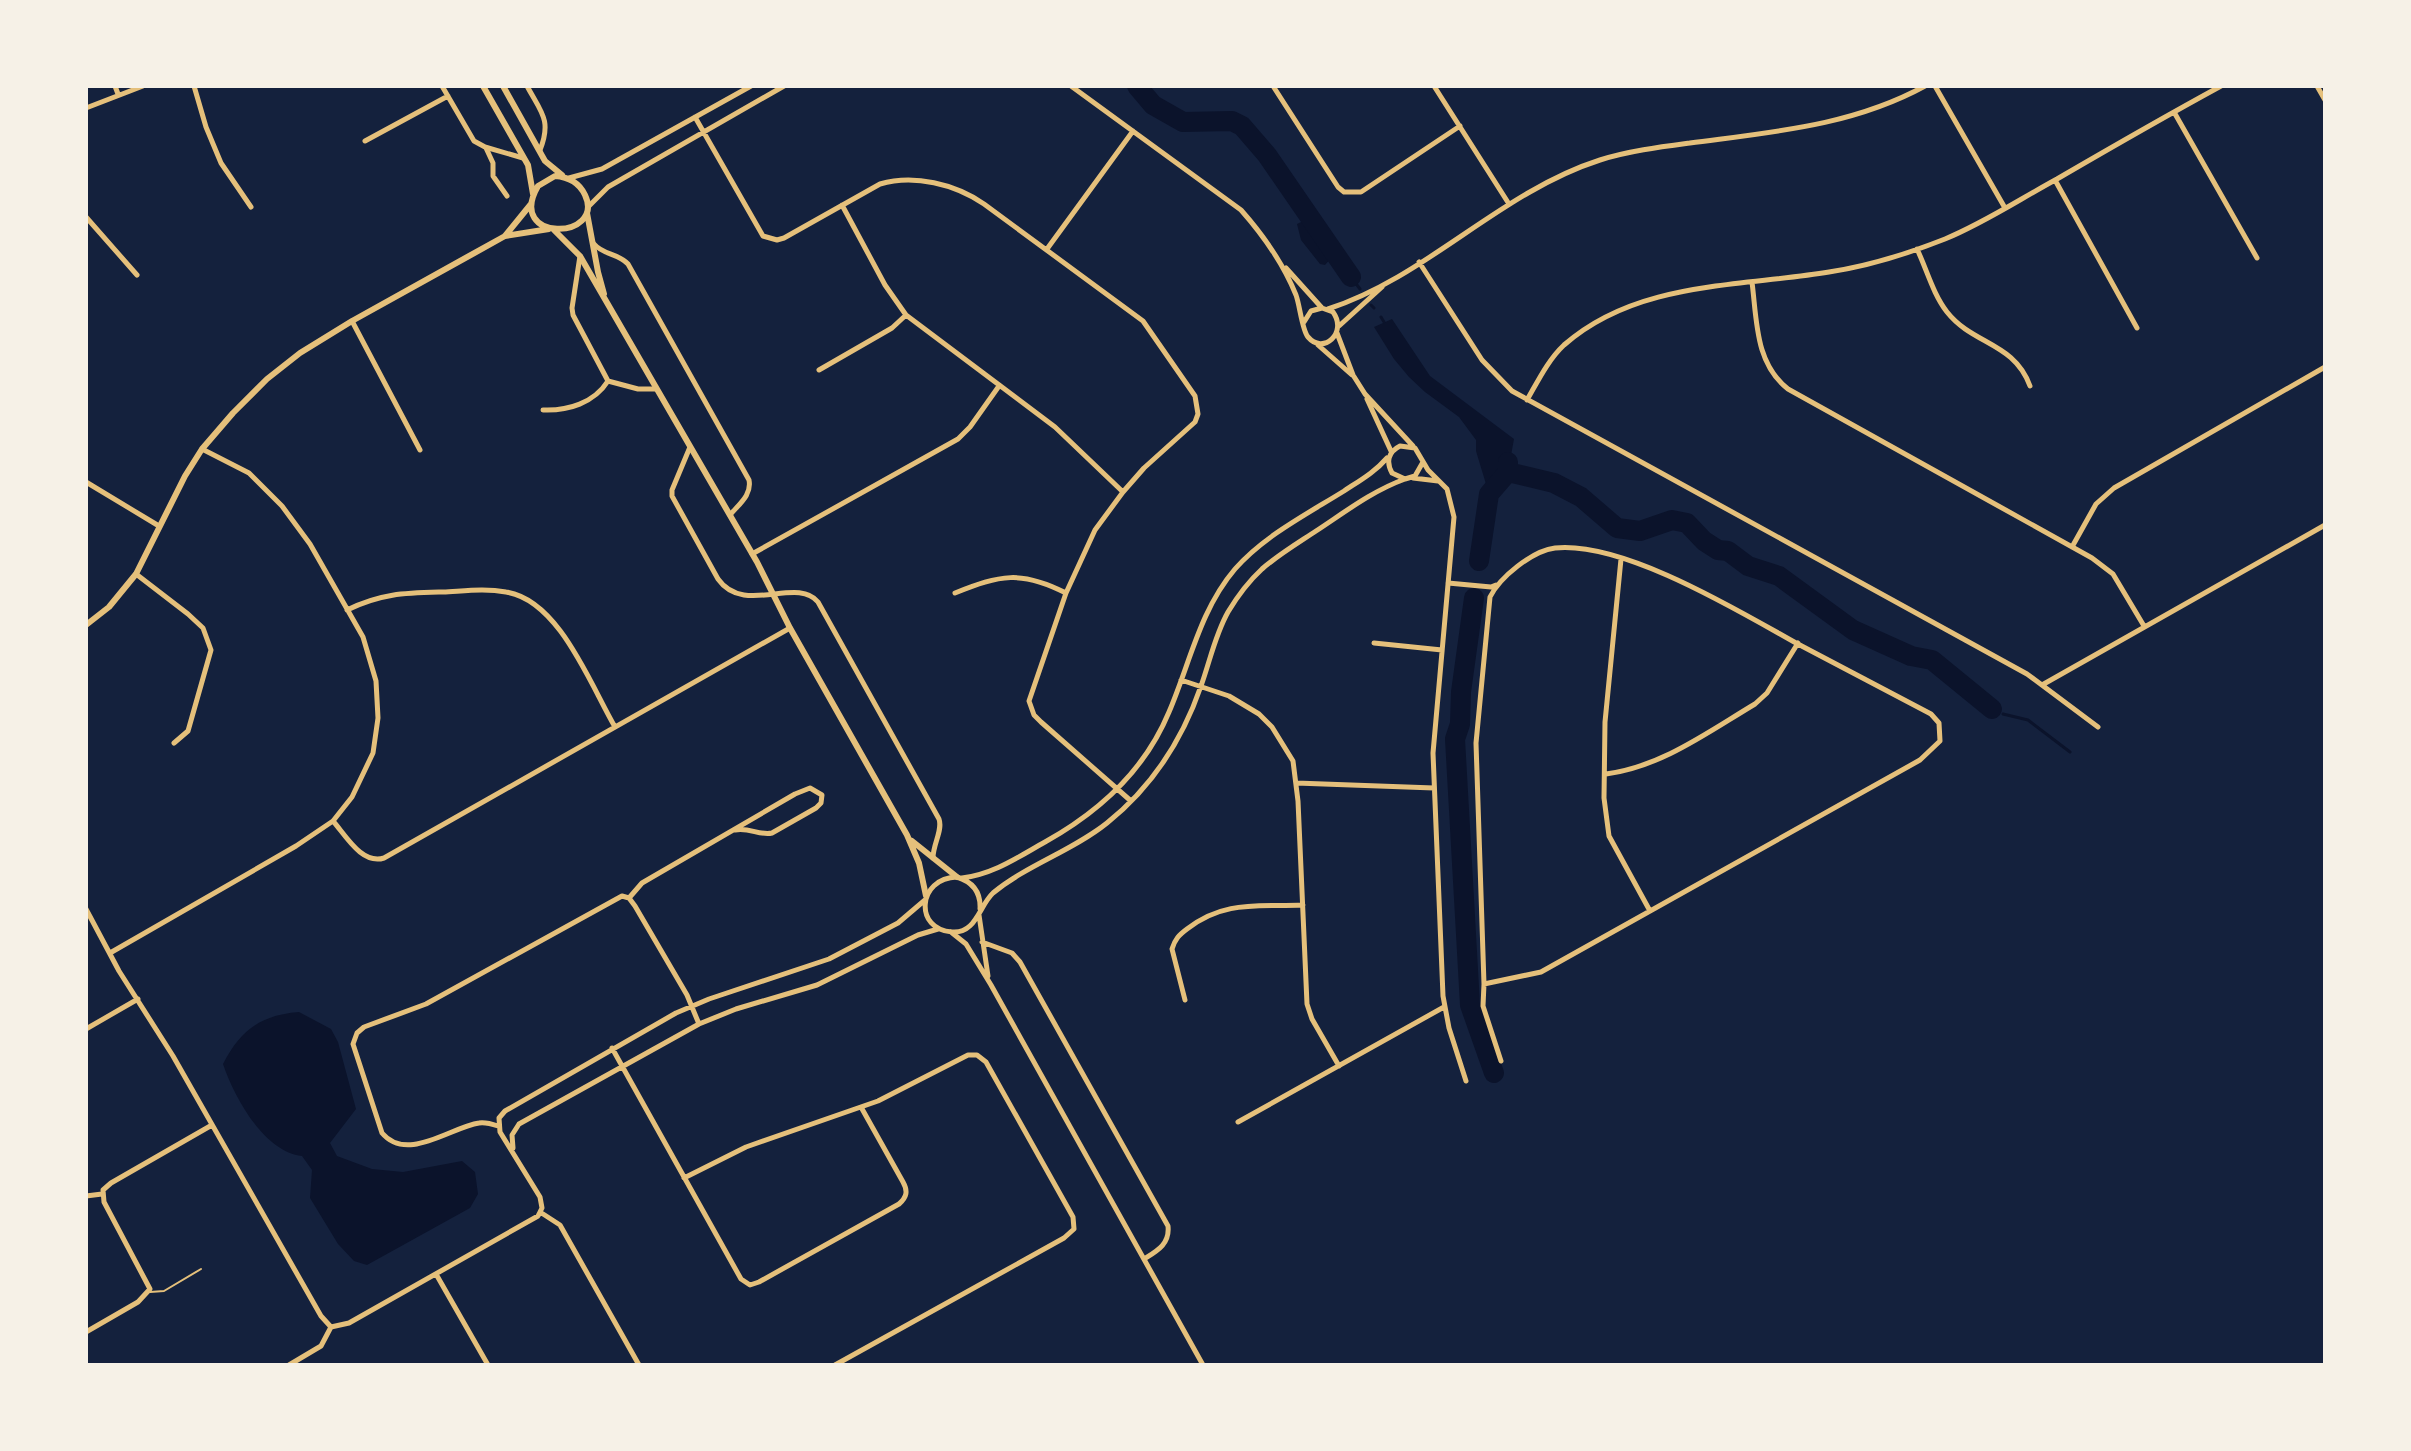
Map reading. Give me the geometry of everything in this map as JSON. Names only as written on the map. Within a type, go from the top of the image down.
[{"type":"street","points":[[115,86],[118,94]]},
{"type":"street","points":[[86,108],[143,86]]},
{"type":"street","points":[[194,86],[221,163],[251,207]]},
{"type":"street","points":[[442,86],[474,141],[524,158]]},
{"type":"street","points":[[483,86],[530,172],[531,204],[505,236]]},
{"type":"street","points":[[503,86],[551,167],[582,190],[608,306]]},
{"type":"street","points":[[527,86],[546,121],[540,150]]},
{"type":"street","points":[[533,194],[546,180],[602,169],[751,86]]},
{"type":"street","points":[[86,625],[109,607],[136,574],[202,449],[267,379],[300,353],[505,236],[571,227],[608,187],[784,86]]},
{"type":"street","points":[[1071,86],[1241,210],[1280,261],[1325,309],[1337,317],[1353,375],[1365,394],[1390,454],[1392,473],[1407,479],[1439,481]]},
{"type":"street","points":[[1273,86],[1344,192],[1361,192],[1460,126]]},
{"type":"street","points":[[1434,86],[1509,204]]},
{"type":"street","points":[[1304,322],[1311,311],[1325,309],[1389,281],[1509,204],[1564,174],[1600,160],[1632,151],[1811,127],[1862,115],[1925,86]]},
{"type":"street","points":[[1935,86],[2005,208]]},
{"type":"street","points":[[1527,400],[1563,346],[1603,318],[1630,305],[1661,295],[1871,264],[1950,237],[2221,86]]},
{"type":"street","points":[[2317,86],[2325,100]]},
{"type":"street","points":[[365,141],[448,96]]},
{"type":"street","points":[[2174,112],[2257,258]]},
{"type":"street","points":[[695,117],[763,236],[777,240],[784,238],[880,184],[913,179],[972,195],[1143,321],[1157,338],[1198,405],[1198,414],[1189,429],[1165,447],[1123,492],[1095,530],[1066,593],[1031,693],[1031,709],[1041,722],[1131,801]]},
{"type":"street","points":[[1047,249],[1133,131]]},
{"type":"street","points":[[485,147],[493,163],[493,176],[507,196]]},
{"type":"street","points":[[493,163],[505,152]]},
{"type":"street","points":[[2055,180],[2137,328]]},
{"type":"street","points":[[531,204],[537,220],[580,256],[752,554],[790,628],[907,835],[919,863],[927,917],[939,929]]},
{"type":"street","points":[[842,205],[885,285],[906,315],[1055,427],[1123,492]]},
{"type":"street","points":[[86,217],[137,275]]},
{"type":"street","points":[[593,243],[596,248],[628,264],[749,480],[746,497],[730,516]]},
{"type":"street","points":[[1917,249],[1947,313],[1970,332],[2014,357],[2030,386]]},
{"type":"street","points":[[580,256],[573,315],[608,381],[638,389],[655,389]]},
{"type":"street","points":[[1280,261],[1296,296],[1305,334],[1353,375]]},
{"type":"street","points":[[1419,262],[1491,373],[1512,391],[2042,685],[2098,727]]},
{"type":"street","points":[[1314,342],[1326,342],[1389,281]]},
{"type":"street","points":[[1752,282],[1764,361],[1777,381],[2092,558],[2113,574],[2144,626]]},
{"type":"street","points":[[819,370],[892,328],[906,315]]},
{"type":"street","points":[[352,321],[420,450]]},
{"type":"street","points":[[2072,547],[2096,504],[2114,488],[2325,367]]},
{"type":"street","points":[[543,410],[572,408],[600,392],[608,381]]},
{"type":"street","points":[[752,554],[958,439],[999,386]]},
{"type":"street","points":[[1365,394],[1415,448],[1450,496],[1454,517],[1434,734],[1434,788],[1444,1007],[1466,1081]]},
{"type":"street","points":[[498,1126],[501,1116],[512,1106],[692,1005],[829,959],[898,923],[926,898],[938,881],[991,872],[1067,830],[1117,789],[1143,759],[1157,736],[1207,612],[1236,568],[1266,541],[1371,473],[1390,454],[1405,445],[1415,448]]},
{"type":"street","points":[[690,447],[672,496],[710,565],[725,588],[756,596],[804,592],[818,602],[939,819],[941,825],[933,846],[933,858]]},
{"type":"street","points":[[110,953],[296,846],[333,821],[352,797],[368,766],[378,718],[376,681],[363,637],[310,544],[282,506],[249,473],[202,449]]},
{"type":"street","points":[[513,1150],[512,1135],[519,1124],[699,1024],[736,1009],[817,985],[918,935],[939,929],[951,932],[968,928],[987,900],[1005,885],[1087,838],[1131,801],[1165,762],[1181,735],[1201,687],[1227,613],[1261,570],[1367,497],[1419,472],[1423,462]]},
{"type":"street","points":[[86,482],[159,526]]},
{"type":"street","points":[[2042,685],[2325,525]]},
{"type":"street","points":[[1448,583],[1491,587],[1536,553],[1557,548],[1580,549],[1621,559],[1688,583],[1931,714],[1941,728],[1940,741],[1920,760],[1541,972],[1484,984]]},
{"type":"street","points":[[1621,559],[1605,722],[1604,798],[1609,836],[1650,911]]},
{"type":"street","points":[[136,574],[203,628],[211,650],[188,731],[174,743]]},
{"type":"street","points":[[955,593],[984,581],[1013,576],[1030,578],[1066,593]]},
{"type":"street","points":[[1496,584],[1490,597],[1476,743],[1483,1006],[1501,1061]]},
{"type":"street","points":[[347,610],[392,593],[489,590],[521,595],[550,616],[563,634],[615,727]]},
{"type":"street","points":[[333,821],[366,858],[384,858],[790,628]]},
{"type":"street","points":[[1374,643],[1442,650]]},
{"type":"street","points":[[1606,774],[1631,771],[1653,763],[1755,704],[1767,693],[1798,643]]},
{"type":"street","points":[[1181,680],[1229,696],[1259,714],[1283,743],[1293,761],[1307,1004],[1312,1019],[1339,1066]]},
{"type":"street","points":[[1296,783],[1434,788]]},
{"type":"street","points":[[629,898],[642,883],[805,789],[815,789],[822,795],[821,803],[816,808],[772,833],[762,834],[744,828],[735,830]]},
{"type":"street","points":[[907,835],[933,858],[975,886],[981,901],[982,942],[991,985]]},
{"type":"street","points":[[289,1365],[321,1346],[331,1327],[349,1323],[534,1219],[542,1203],[498,1126],[482,1122],[447,1136],[402,1145],[389,1140],[382,1133],[353,1049],[357,1033],[364,1027],[426,1004],[617,896],[629,898]]},
{"type":"street","points":[[629,898],[692,1005],[699,1024]]},
{"type":"street","points":[[1185,1000],[1172,949],[1178,936],[1219,909],[1303,905]]},
{"type":"street","points":[[86,909],[321,1316],[331,1327]]},
{"type":"street","points":[[951,932],[970,949],[991,985],[1203,1365]]},
{"type":"street","points":[[982,942],[1012,953],[1020,962],[1168,1226],[1163,1246],[1144,1259]]},
{"type":"street","points":[[86,1029],[138,999]]},
{"type":"street","points":[[1238,1122],[1444,1007]]},
{"type":"street","points":[[612,1048],[744,1283],[755,1284],[905,1198],[907,1193],[903,1182],[861,1107]]},
{"type":"street","points":[[684,1178],[746,1147],[861,1107],[960,1059],[977,1055],[986,1062],[1073,1217],[1074,1229],[1070,1235],[835,1365]]},
{"type":"street","points":[[86,1196],[102,1194],[111,1183],[212,1125]]},
{"type":"street","points":[[86,1332],[138,1302],[148,1292],[148,1281],[102,1194]]},
{"type":"street","points":[[540,1212],[560,1225],[639,1365]]},
{"type":"street","points":[[436,1274],[488,1365]]},
{"type":"lane","points":[[148,1292],[164,1291],[201,1269]]},
{"type":"water","points":[[1309,218],[1330,245],[1333,256],[1325,265],[1320,264],[1301,240],[1297,224]]},
{"type":"water","points":[[1392,319],[1430,376],[1514,439],[1508,472],[1489,494],[1476,451],[1476,440],[1459,417],[1409,377],[1374,327]]},
{"type":"water","points":[[299,1012],[331,1029],[338,1042],[356,1109],[330,1143],[337,1156],[372,1169],[403,1172],[462,1161],[475,1172],[478,1194],[470,1208],[367,1265],[354,1261],[338,1244],[310,1198],[312,1170],[302,1156],[275,1145],[252,1121],[223,1064],[237,1042],[253,1027],[273,1017]]},
{"type":"waterway","points":[[1137,86],[1153,105],[1183,122],[1232,121],[1242,126],[1267,155],[1351,277]]},
{"type":"waterway","points":[[1357,285],[1360,289]]},
{"type":"waterway","points":[[1371,305],[1374,308]]},
{"type":"waterway","points":[[1381,317],[1384,322]]},
{"type":"waterway","points":[[1508,462],[1508,472],[1554,483],[1581,497],[1617,528],[1640,531],[1672,520],[1687,523],[1704,541],[1718,550],[1728,551],[1748,566],[1779,576],[1853,630],[1911,656],[1932,660],[1992,709]]},
{"type":"waterway","points":[[1479,561],[1489,494],[1508,472]]},
{"type":"waterway","points":[[1474,598],[1461,692],[1460,724],[1455,739],[1470,1005],[1494,1073]]},
{"type":"waterway","points":[[2003,714],[2028,720],[2070,752]]}]
